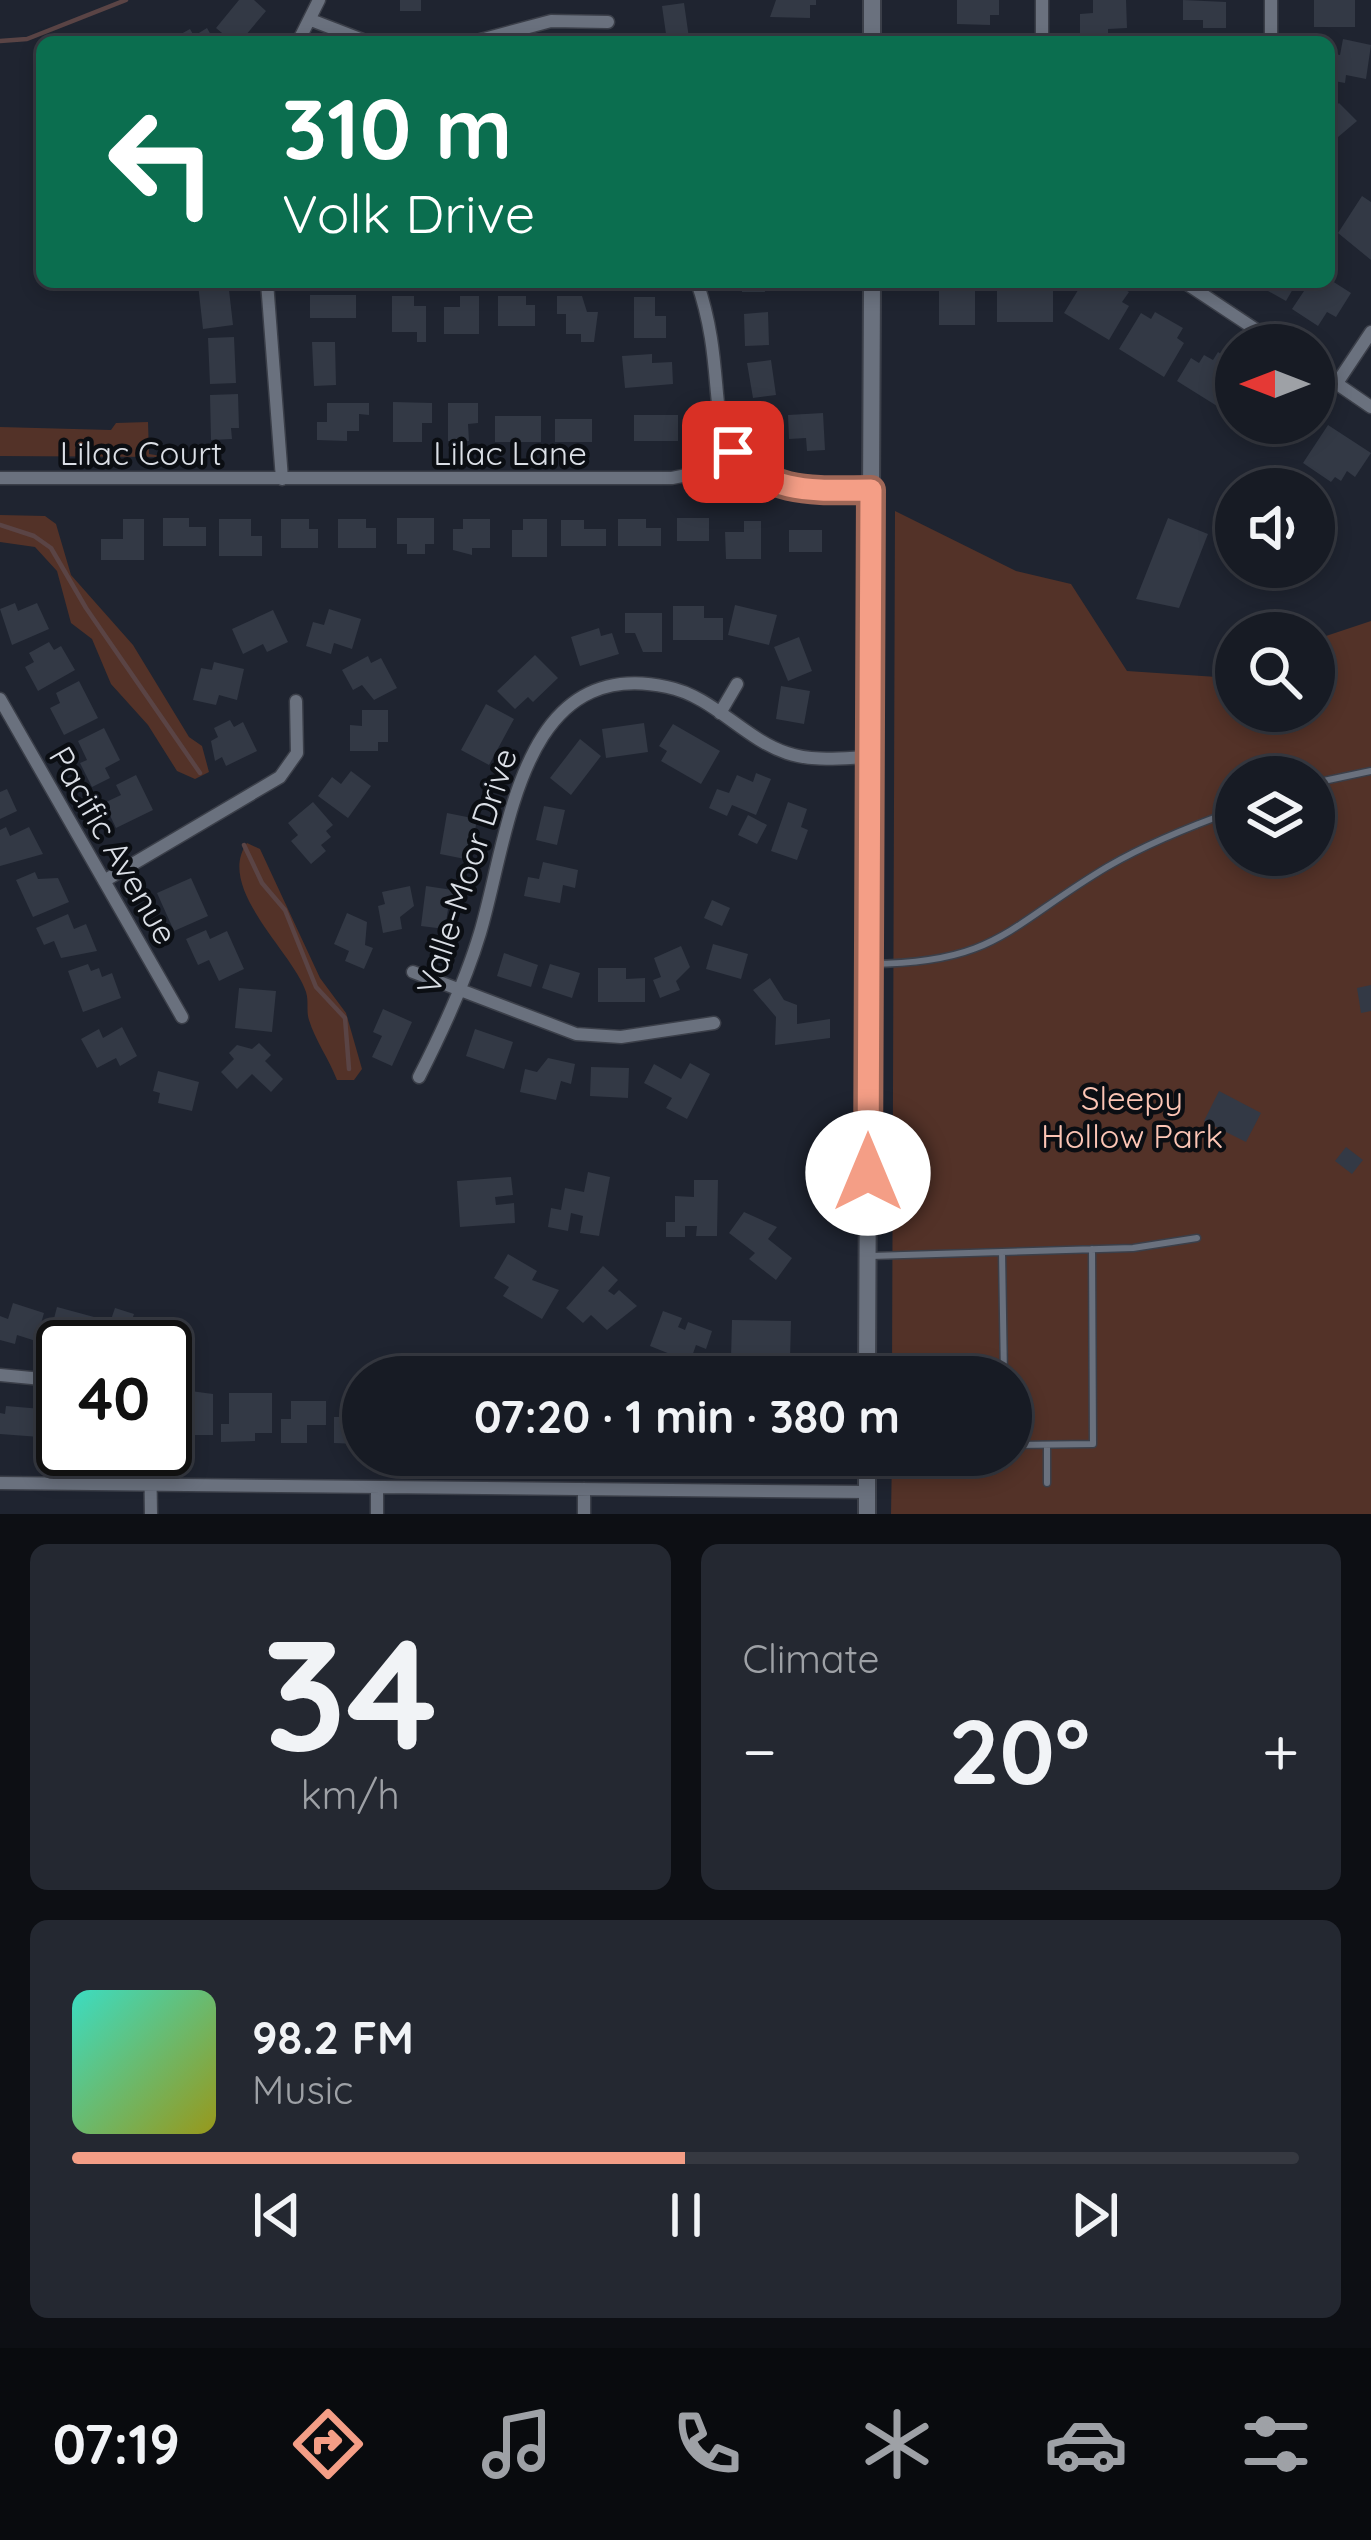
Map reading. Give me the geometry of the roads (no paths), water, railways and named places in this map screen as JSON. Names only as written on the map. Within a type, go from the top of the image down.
[{"type":"street","points":[[302,36],[319,0]]},
{"type":"street","points":[[872,0],[872,36]]},
{"type":"street","points":[[1042,0],[1042,36]]},
{"type":"street","points":[[1271,0],[1271,36]]},
{"type":"street","points":[[311,20],[352,36]]},
{"type":"street","points":[[495,36],[550,21],[608,22]]},
{"type":"street","points":[[267,288],[282,479]]},
{"type":"street","points":[[699,288],[718,416],[733,452],[752,472],[778,485],[871,490]]},
{"type":"street","points":[[868,1356],[872,288]]},
{"type":"street","points":[[1193,288],[1247,324]]},
{"type":"street","points":[[1371,332],[1336,383],[1371,407]]},
{"type":"street","name":"Lilac Lane","points":[[282,479],[672,478],[702,472],[733,452]]},
{"type":"street","name":"Lilac Court","points":[[0,478],[282,479]]},
{"type":"street","points":[[720,713],[737,684]]},
{"type":"street","name":"Valle-Moor Drive","points":[[419,1077],[460,990],[524,767],[547,728],[584,699],[626,685],[679,690],[790,754],[869,757]]},
{"type":"street","name":"Pacific Avenue","points":[[0,699],[6,724],[182,1017]]},
{"type":"street","points":[[104,881],[280,777],[297,753],[296,701]]},
{"type":"street","points":[[413,972],[591,1036],[714,1023]]},
{"type":"street","points":[[0,1375],[36,1378]]},
{"type":"street","points":[[151,1476],[151,1514]]},
{"type":"street","points":[[867,1476],[867,1514]]},
{"type":"street","points":[[0,1484],[867,1492]]},
{"type":"street","points":[[376,1487],[376,1514]]},
{"type":"street","points":[[584,1489],[584,1514]]},
{"type":"lane","points":[[1335,779],[1371,771]]},
{"type":"lane","points":[[868,964],[951,958],[994,944],[1152,842],[1215,818]]},
{"type":"lane","points":[[868,1256],[1092,1249],[1197,1238]]},
{"type":"lane","points":[[1032,1445],[1093,1444],[1092,1249]]},
{"type":"lane","points":[[1003,1252],[1004,1356]]},
{"type":"lane","points":[[1047,1445],[1047,1483]]},
{"type":"waterway","points":[[0,41],[27,39],[126,0]]},
{"type":"waterway","points":[[0,525],[34,536],[51,548],[86,608],[200,773]]},
{"type":"waterway","points":[[244,845],[262,883],[285,910],[316,987],[345,1018],[349,1069]]},
{"type":"park label","name":"Sleepy Hollow Park","points":[[1132,1116]]}]
